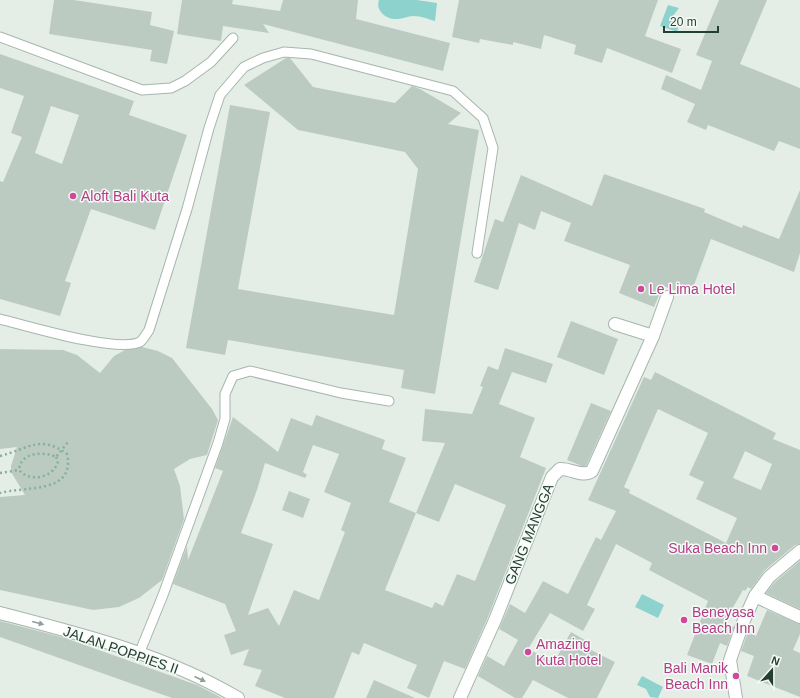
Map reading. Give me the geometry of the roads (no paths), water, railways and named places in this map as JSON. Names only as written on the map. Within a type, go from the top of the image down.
[{"type":"street","name":"GANG MANGGA","points":[[460,698],[495,620],[552,477],[560,469],[565,468],[584,474],[592,471],[653,336],[666,296]]},
{"type":"street","points":[[615,324],[653,336]]},
{"type":"street","points":[[736,698],[730,660],[755,596],[769,577],[800,550]]},
{"type":"street","points":[[755,596],[800,617]]},
{"type":"street","name":"JALAN POPPIES II","points":[[0,613],[59,629],[139,654],[213,684],[238,698]]},
{"type":"lane","points":[[0,36],[142,90],[171,88],[210,62],[233,38]]},
{"type":"lane","points":[[0,319],[106,344],[126,346],[141,341],[149,330],[187,209],[209,128],[220,95],[244,67],[263,58],[284,52],[311,54],[453,91],[483,118],[493,148],[477,253]]},
{"type":"lane","points":[[139,654],[163,595],[218,443],[225,419],[225,394],[233,376],[250,371],[341,393],[389,401]]},
{"type":"water","points":[[379,0],[417,0],[437,3],[435,21],[416,16],[399,19],[389,18],[380,11],[378,4]]},
{"type":"water","points":[[668,5],[679,8],[673,16],[675,20],[680,22],[677,32],[660,26]]},
{"type":"water","points":[[642,594],[664,605],[658,618],[635,607]]},
{"type":"water","points":[[642,676],[663,687],[658,698],[650,697],[646,689],[637,685]]},
{"type":"place","name":"Aloft Bali Kuta","points":[[73,196]]},
{"type":"place","name":"Le Lima Hotel","points":[[641,289]]},
{"type":"place","name":"Suka Beach Inn","points":[[775,548]]},
{"type":"place","name":"Beneyasa Beach Inn","points":[[684,620]]},
{"type":"place","name":"Amazing Kuta Hotel","points":[[528,652]]},
{"type":"place","name":"Bali Manik Beach Inn","points":[[736,676]]}]
